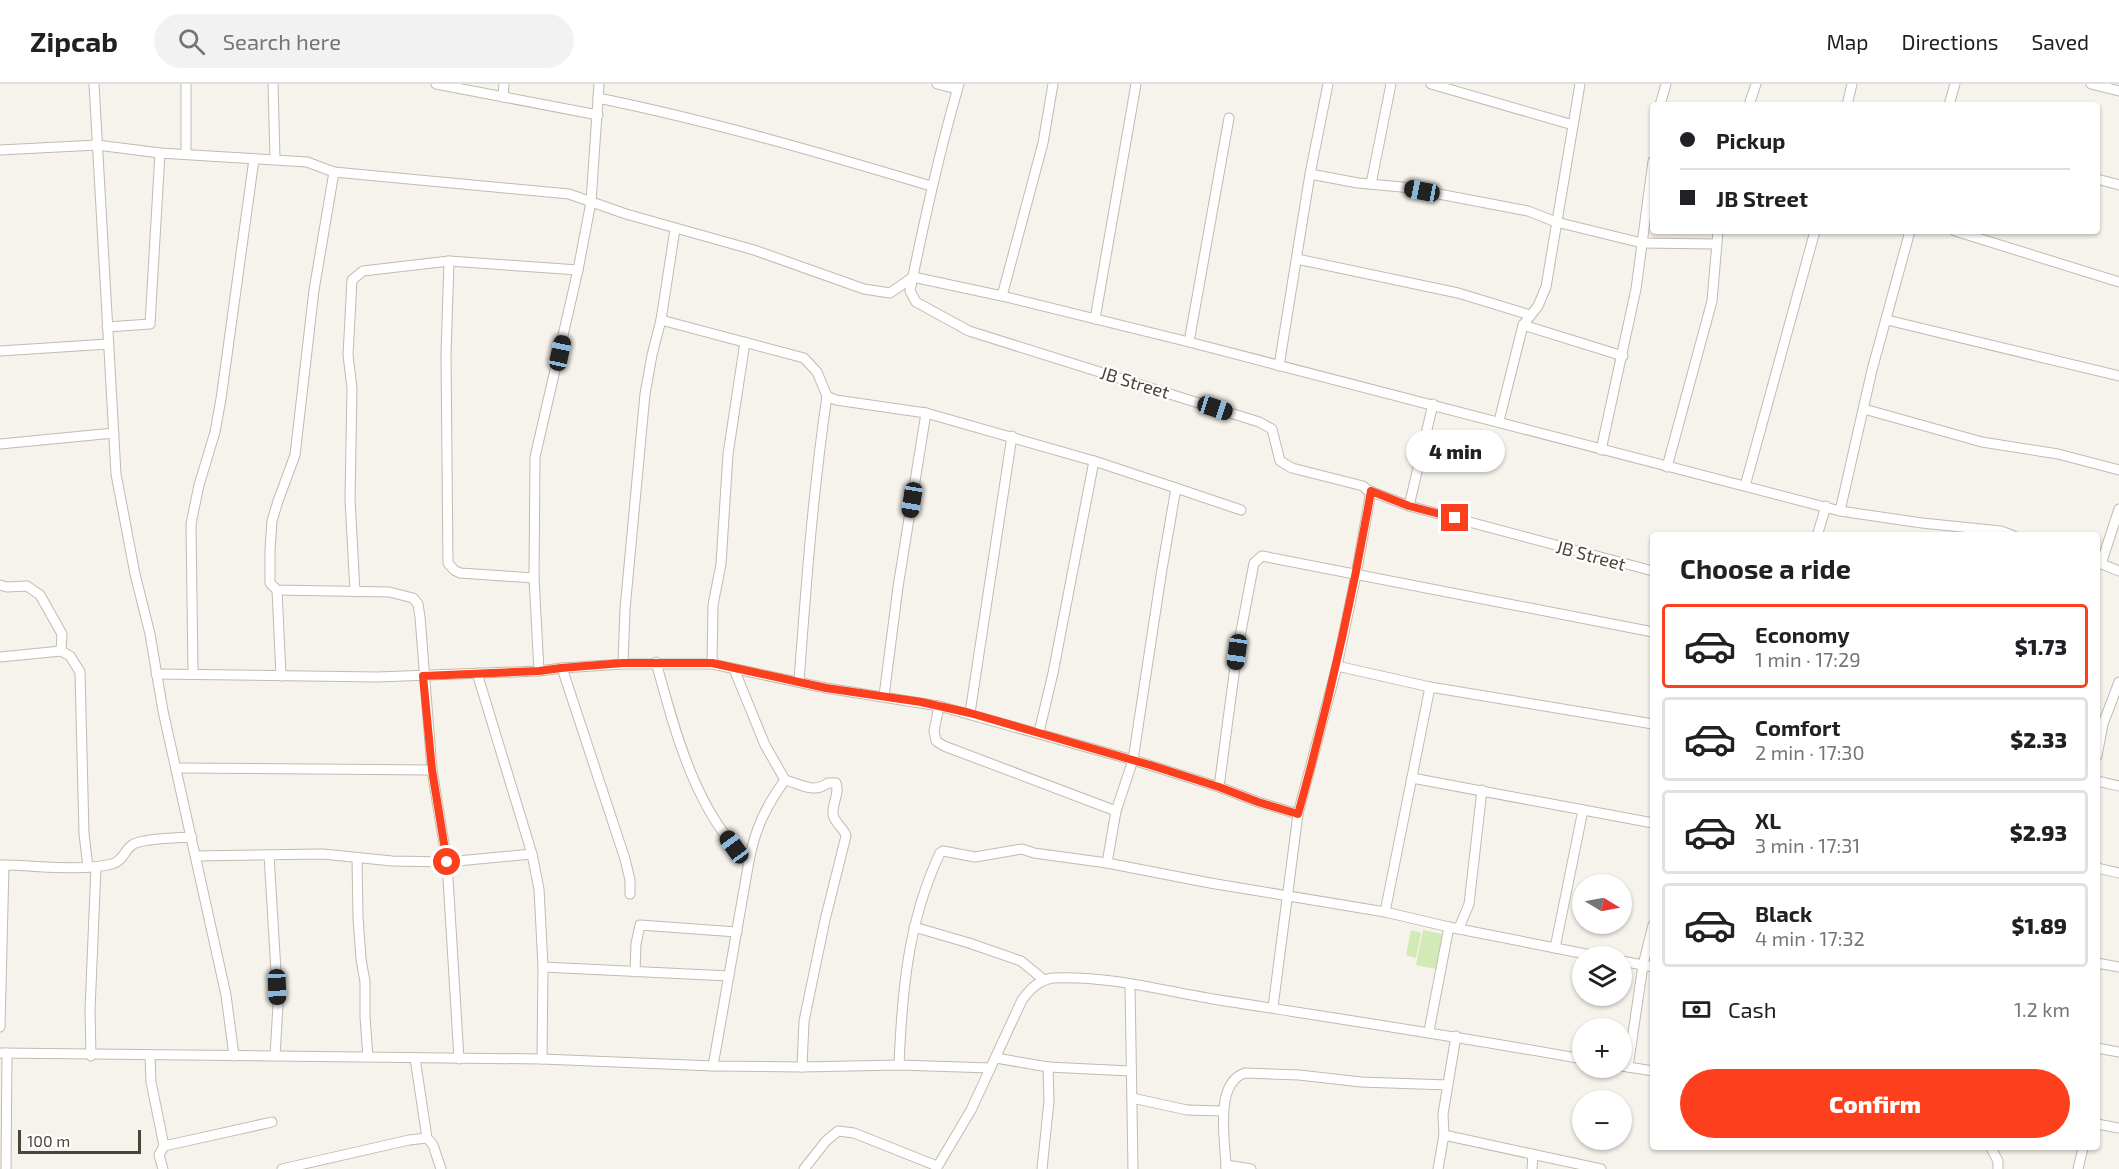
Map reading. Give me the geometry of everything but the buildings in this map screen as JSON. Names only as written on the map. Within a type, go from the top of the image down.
[{"type":"street","points":[[94,84],[116,474],[150,634],[156,674],[226,994],[234,1056]]},
{"type":"street","points":[[186,84],[186,154]]},
{"type":"street","points":[[273,84],[275,158]]},
{"type":"street","points":[[436,84],[598,115]]},
{"type":"street","points":[[503,97],[504,84]]},
{"type":"street","points":[[539,671],[534,578],[535,457],[578,270],[591,202],[599,84]]},
{"type":"street","points":[[937,84],[958,87]]},
{"type":"street","points":[[1002,296],[1043,143],[1053,84]]},
{"type":"street","points":[[1095,319],[1136,84]]},
{"type":"street","points":[[1279,366],[1310,174],[1328,84]]},
{"type":"street","points":[[1371,184],[1391,84]]},
{"type":"street","points":[[1431,84],[1573,124]]},
{"type":"street","points":[[1499,421],[1523,325],[1538,306],[1546,287],[1580,84]]},
{"type":"street","points":[[1661,102],[1666,84]]},
{"type":"street","points":[[1750,102],[1756,84]]},
{"type":"street","points":[[1848,102],[1852,84]]},
{"type":"street","points":[[1950,102],[1955,84]]},
{"type":"street","points":[[2091,84],[2119,92]]},
{"type":"street","name":"JB Street","points":[[958,87],[931,186],[910,291],[916,302],[969,331],[1259,422],[1272,429],[1280,461],[1292,468],[1363,486],[1409,506],[1650,570]]},
{"type":"street","points":[[598,98],[753,135],[931,186]]},
{"type":"street","points":[[1189,342],[1229,118]]},
{"type":"street","points":[[0,150],[97,145],[160,153],[254,159],[275,158],[307,162],[334,172],[569,194],[675,229],[754,250],[864,289],[890,293],[913,277],[1002,296],[1433,404],[1601,450],[1840,510],[1992,532]]},
{"type":"street","points":[[107,327],[150,324],[160,153]]},
{"type":"street","points":[[193,674],[190,524],[198,485],[215,432],[221,399],[254,159]]},
{"type":"street","points":[[281,676],[277,590],[270,583],[272,521],[295,455],[315,290],[334,172]]},
{"type":"street","points":[[1310,174],[1402,187],[1528,211],[1556,222],[1642,243],[1716,244]]},
{"type":"street","points":[[2100,180],[2119,185]]},
{"type":"street","points":[[1601,450],[1636,289],[1650,183]]},
{"type":"street","points":[[623,663],[625,609],[645,394],[661,320],[675,229]]},
{"type":"street","points":[[1667,467],[1712,301],[1718,234]]},
{"type":"street","points":[[1745,486],[1814,234]]},
{"type":"street","points":[[1840,510],[1910,234]]},
{"type":"street","points":[[1965,234],[2119,282]]},
{"type":"street","points":[[1297,259],[1458,292],[1530,315]]},
{"type":"street","points":[[355,592],[350,499],[352,388],[348,354],[352,280],[363,271],[449,261],[578,270]]},
{"type":"street","points":[[449,261],[446,354],[448,563],[460,573],[534,578]]},
{"type":"street","points":[[661,320],[804,358],[817,372],[827,396],[808,552],[799,681]]},
{"type":"street","points":[[1887,320],[2119,376]]},
{"type":"street","points":[[1523,325],[1623,356]]},
{"type":"street","points":[[712,663],[713,605],[721,564],[728,454],[745,342]]},
{"type":"street","points":[[0,351],[108,344]]},
{"type":"street","points":[[827,396],[836,400],[926,413],[1012,436],[1241,510]]},
{"type":"street","points":[[1409,506],[1433,404]]},
{"type":"street","points":[[1864,409],[1982,442],[2058,454],[2119,470]]},
{"type":"street","points":[[884,696],[898,587],[926,413]]},
{"type":"street","points":[[0,444],[114,433]]},
{"type":"street","points":[[970,713],[1012,436]]},
{"type":"street","points":[[1039,732],[1053,673],[1094,461]]},
{"type":"street","points":[[1107,863],[1116,811],[1133,760],[1176,488]]},
{"type":"street","points":[[1273,1007],[1298,814],[1337,666],[1371,491]]},
{"type":"street","points":[[1818,532],[1826,506]]},
{"type":"street","points":[[2100,560],[2119,509]]},
{"type":"street","points":[[1219,787],[1237,652],[1254,563],[1262,556],[1650,631]]},
{"type":"street","points":[[2100,563],[2119,571]]},
{"type":"street","points":[[0,585],[27,586],[40,596],[62,634],[61,651]]},
{"type":"street","points":[[277,590],[388,592],[413,597],[418,604],[432,770],[447,862],[459,1059]]},
{"type":"street","points":[[0,657],[23,657],[61,651],[70,656],[80,672],[84,834],[92,867],[91,1056]]},
{"type":"street","points":[[656,662],[676,734],[688,767],[720,829],[749,861]]},
{"type":"street","points":[[156,674],[423,676],[539,671],[623,663],[712,663],[826,688],[884,696],[970,713],[1133,760],[1298,814]]},
{"type":"street","points":[[1337,666],[1430,687],[1650,724]]},
{"type":"street","points":[[561,668],[625,859],[630,880],[630,894]]},
{"type":"street","points":[[734,669],[765,745],[785,780],[811,789],[828,783],[836,783],[838,789],[833,813],[846,836],[825,920],[804,1021],[802,1067]]},
{"type":"street","points":[[477,673],[532,854],[539,889],[543,967],[542,1059]]},
{"type":"street","points":[[2100,723],[2119,682]]},
{"type":"street","points":[[1386,912],[1430,687]]},
{"type":"street","points":[[939,706],[934,731],[936,741],[944,746],[1116,811]]},
{"type":"street","points":[[177,768],[432,770]]},
{"type":"street","points":[[1412,778],[1650,822]]},
{"type":"street","points":[[713,1066],[749,861],[759,820],[785,780]]},
{"type":"street","points":[[2100,782],[2119,786]]},
{"type":"street","points":[[1429,1031],[1454,928],[1469,904],[1482,790]]},
{"type":"street","points":[[1555,948],[1583,810]]},
{"type":"street","points":[[0,1027],[2,865],[92,867],[116,863],[131,846],[139,842],[192,837]]},
{"type":"street","points":[[899,1065],[901,1001],[914,927],[922,895],[940,853],[943,851],[975,857],[1022,849],[1034,853],[1107,863],[1210,883],[1386,912],[1572,951]]},
{"type":"street","points":[[196,856],[323,854],[392,861],[447,862],[532,854]]},
{"type":"street","points":[[269,855],[278,1005],[275,1056]]},
{"type":"street","points":[[357,858],[358,917],[365,982],[368,1057]]},
{"type":"street","points":[[2100,869],[2119,873]]},
{"type":"street","points":[[635,972],[636,944],[640,925],[737,932]]},
{"type":"street","points":[[914,927],[1021,961],[1044,980]]},
{"type":"street","points":[[1632,1036],[1650,950]]},
{"type":"street","points":[[1632,963],[1648,966]]},
{"type":"street","points":[[2100,964],[2119,967]]},
{"type":"street","points":[[543,967],[729,976]]},
{"type":"street","points":[[804,1169],[826,1141],[838,1131],[854,1133],[937,1167],[971,1110],[1022,1000],[1032,987],[1044,980],[1063,978],[1130,984],[1429,1031],[1572,1057]]},
{"type":"street","points":[[1130,984],[1133,1169]]},
{"type":"street","points":[[1438,1169],[1444,1135],[1443,1114],[1456,1036]]},
{"type":"street","points":[[2100,1049],[2119,1052]]},
{"type":"street","points":[[6,1169],[4,1053],[91,1056],[542,1059],[713,1066],[899,1065],[990,1068]]},
{"type":"street","points":[[150,1056],[151,1082],[164,1146],[159,1155],[163,1169]]},
{"type":"street","points":[[415,1058],[428,1138],[433,1145],[441,1169]]},
{"type":"street","points":[[996,1058],[1048,1067],[1130,1071]]},
{"type":"street","points":[[1042,1169],[1049,1101],[1048,1067]]},
{"type":"street","points":[[1632,1067],[1650,1070]]},
{"type":"street","points":[[1251,1169],[1226,1167],[1223,1112],[1232,1082],[1238,1075],[1245,1073],[1299,1075],[1361,1082],[1448,1085]]},
{"type":"street","points":[[1132,1098],[1187,1110],[1223,1112]]},
{"type":"street","points":[[164,1146],[272,1122]]},
{"type":"street","points":[[2100,1125],[2119,1128]]},
{"type":"street","points":[[1444,1135],[1601,1169]]},
{"type":"street","points":[[282,1169],[409,1140],[428,1138]]},
{"type":"street","points":[[1992,1150],[1998,1161],[1998,1169]]},
{"type":"street","points":[[2078,1169],[2083,1150]]},
{"type":"street","points":[[1533,1154],[1533,1169]]},
{"type":"street","points":[[320,1169],[321,1159]]},
{"type":"green space","points":[[1411,930],[1421,933],[1416,958],[1406,955]]},
{"type":"green space","points":[[1423,930],[1443,934],[1436,969],[1416,965]]},
{"type":"route","points":[[447,862],[432,770],[423,676],[539,671],[610,664],[712,663],[826,688],[939,706],[993,719],[1133,760],[1298,814],[1337,666],[1371,491],[1409,506],[1455,518]]}]
